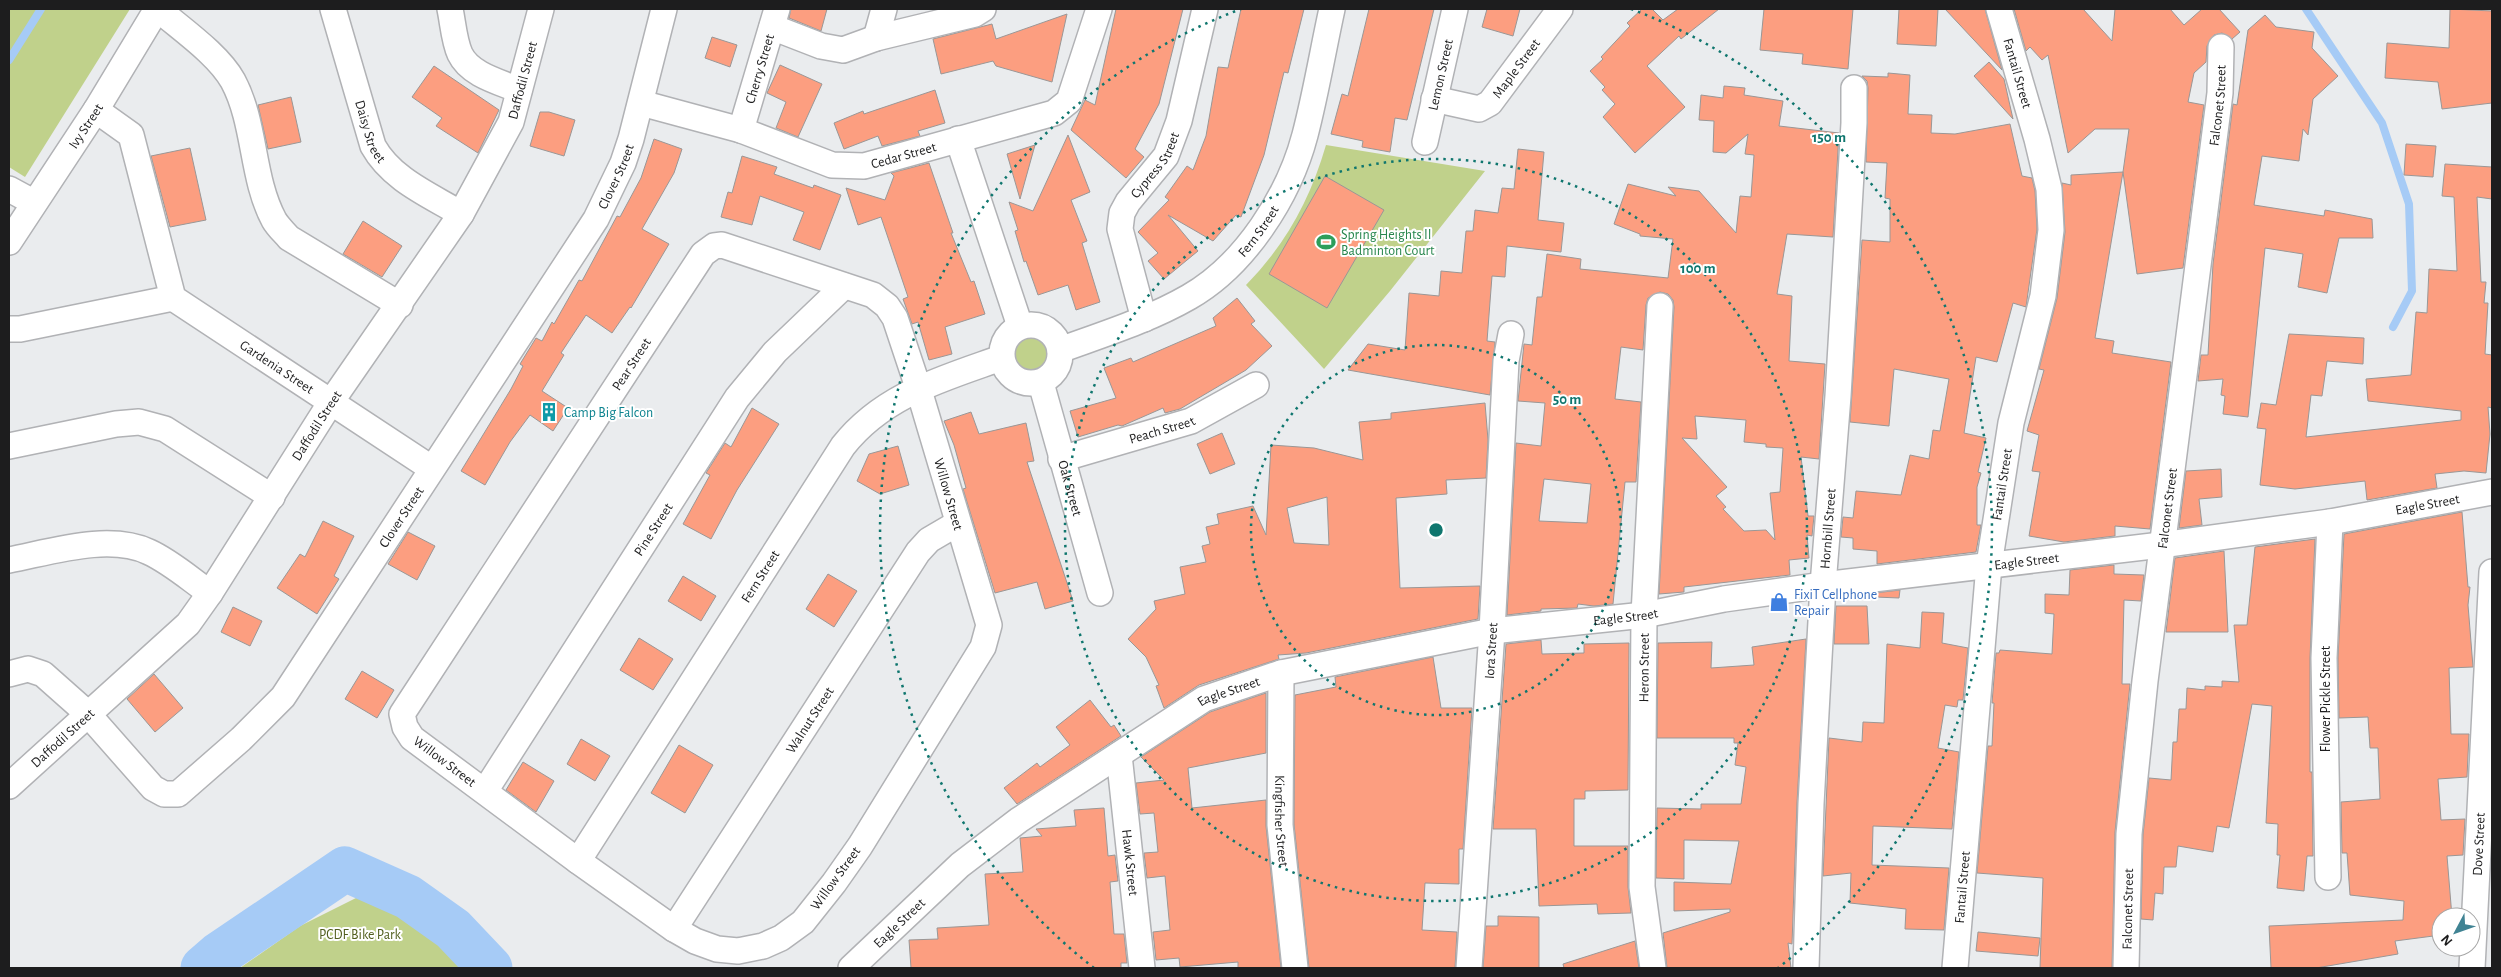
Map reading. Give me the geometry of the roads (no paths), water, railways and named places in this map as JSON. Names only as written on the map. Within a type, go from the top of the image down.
[{"type":"street","name":"Ivy Street","points":[[9,242],[33,202],[96,110],[158,9]]},
{"type":"street","points":[[158,9],[210,54],[232,79],[245,109],[267,204],[275,222],[289,238],[400,305]]},
{"type":"street","name":"Daisy Street","points":[[333,9],[373,146],[381,161],[394,174],[462,214]]},
{"type":"street","points":[[450,9],[460,54],[466,64],[477,72],[519,90]]},
{"type":"street","name":"Daffodil Street","points":[[9,786],[188,624],[210,593],[332,402],[462,214],[511,122],[541,9]]},
{"type":"street","name":"Clover Street","points":[[9,674],[28,669],[36,670],[43,674],[88,713],[153,788],[164,794],[178,794],[241,739],[283,697],[431,468],[596,219],[623,163],[641,102],[664,9]]},
{"type":"street","points":[[876,38],[884,9]]},
{"type":"street","points":[[775,18],[821,46],[843,50],[876,38],[976,14],[983,9]]},
{"type":"street","name":"Cedar Street","points":[[641,102],[741,130],[832,165],[864,166],[1054,113],[1062,108],[1069,101],[1099,9]]},
{"type":"street","name":"Cypress Street","points":[[1144,319],[1120,229],[1122,213],[1128,202],[1166,156],[1179,121],[1205,9]]},
{"type":"street","name":"Fern Street","points":[[1060,350],[1144,319],[1190,296],[1238,259],[1257,235],[1282,193],[1305,136],[1332,9]]},
{"type":"street","name":"Lemon Street","points":[[1425,142],[1455,9]]},
{"type":"street","name":"Maple Street","points":[[1434,99],[1478,109],[1490,103],[1560,9]]},
{"type":"street","name":"Fantail Street","points":[[1955,968],[1989,565],[2011,423],[2043,296],[2051,230],[2049,189],[2037,139],[1999,9]]},
{"type":"street","name":"Cherry Street","points":[[741,130],[775,18]]},
{"type":"street","name":"Falconet Street","points":[[2126,968],[2129,834],[2161,544],[2220,93],[2221,47]]},
{"type":"street","name":"Hornbill Street","points":[[1806,968],[1822,585],[1839,387],[1854,123],[1854,88]]},
{"type":"street","points":[[9,329],[20,329],[173,298],[132,140],[125,129],[96,110]]},
{"type":"street","points":[[958,139],[1020,326]]},
{"type":"street","points":[[9,189],[33,202]]},
{"type":"street","name":"Pear Street","points":[[402,714],[708,249],[722,245],[730,247],[873,295],[887,306],[895,318],[918,387]]},
{"type":"street","name":"Pine Street","points":[[485,791],[737,398],[775,352],[844,286]]},
{"type":"street","name":"Gardenia Street","points":[[173,298],[431,468]]},
{"type":"street","name":"Heron Street","points":[[1653,968],[1642,887],[1644,615],[1660,306]]},
{"type":"street","points":[[1033,325],[1046,329],[1055,338],[1060,350],[1059,364],[1052,375],[1042,382],[1028,384],[1016,380],[1006,371],[1001,358],[1002,345],[1009,334],[1020,326],[1033,325]]},
{"type":"street","name":"Iora Street","points":[[1469,968],[1492,631],[1506,361],[1511,334]]},
{"type":"street","name":"Fern Street","points":[[578,861],[855,430],[888,404],[918,387],[1001,358]]},
{"type":"street","name":"Oak Street","points":[[1042,382],[1061,459],[1100,593]]},
{"type":"street","name":"Peach Street","points":[[1061,459],[1191,420],[1256,386]]},
{"type":"street","name":"Willow Street","points":[[402,714],[405,727],[412,738],[578,861],[674,929],[695,941],[717,949],[738,951],[763,946],[781,938],[803,922],[860,846],[986,641],[989,625],[987,617],[918,387]]},
{"type":"street","points":[[9,446],[116,424],[139,422],[165,429],[272,498]]},
{"type":"street","name":"Eagle Street","points":[[851,968],[960,865],[1019,820],[1204,699],[1281,673],[1492,631],[1644,615],[1724,599],[1822,585],[2330,522],[2492,492]]},
{"type":"street","name":"Flower Pickle Street","points":[[2328,876],[2324,658],[2330,522]]},
{"type":"street","name":"Walnut Street","points":[[674,929],[918,552],[929,540],[958,523]]},
{"type":"street","points":[[9,560],[104,543],[128,546],[149,552],[210,593]]},
{"type":"street","name":"Dove Street","points":[[2472,968],[2492,572]]},
{"type":"street","name":"Kingfisher Street","points":[[1281,673],[1280,825],[1296,968]]},
{"type":"street","name":"Hawk Street","points":[[1119,755],[1142,968]]},
{"type":"waterway","points":[[9,60],[41,9]]},
{"type":"waterway","points":[[2306,9],[2382,123],[2409,204],[2412,291],[2393,327]]},
{"type":"waterway","points":[[203,968],[218,955],[345,869],[408,897],[453,929],[490,968]]},
{"type":"place","name":"Spring Heights II Badminton Court","points":[[1326,242]]},
{"type":"place","name":"Camp Big Falcon","points":[[549,412]]},
{"type":"place","name":"FixiT Cellphone Repair","points":[[1779,602]]},
{"type":"park label","name":"PCDF Bike Park","points":[[360,934]]}]
